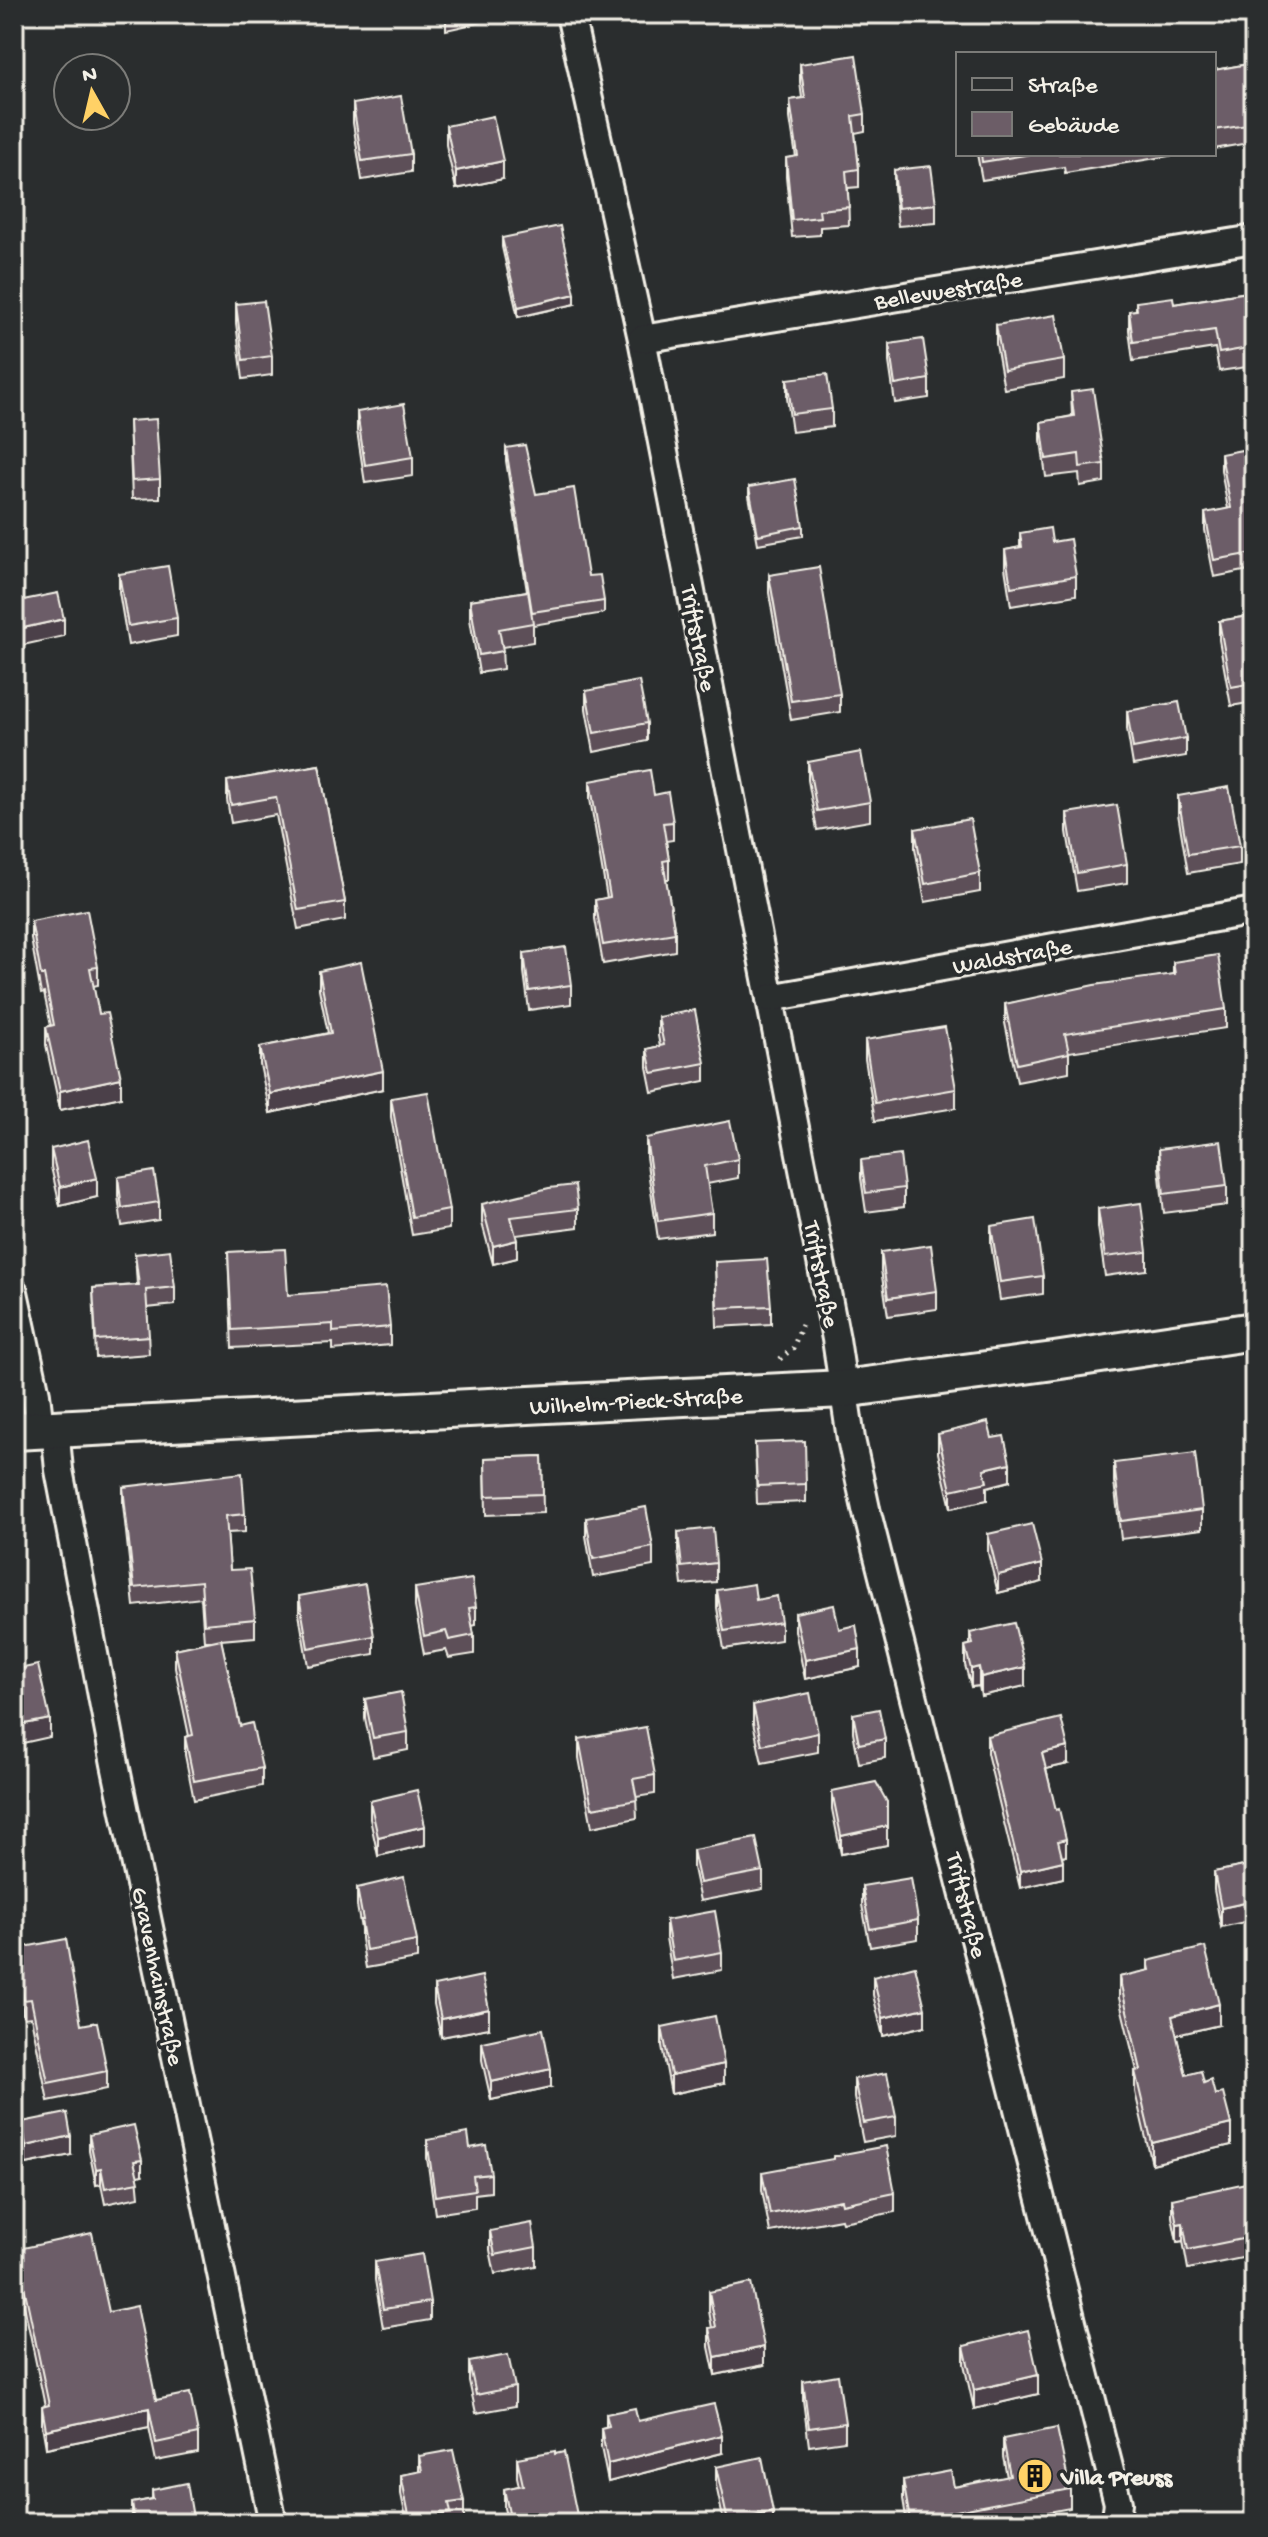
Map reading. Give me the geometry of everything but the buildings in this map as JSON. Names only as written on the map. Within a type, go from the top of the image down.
[{"type":"street","name":"Triftstraße","points":[[570,14],[642,339],[866,1509],[1118,2503],[1115,2523]]},
{"type":"street","name":"Bellevuestraße","points":[[642,339],[1254,239]]},
{"type":"street","name":"Waldstraße","points":[[770,998],[1254,911]]},
{"type":"street","name":"Gravenhainstraße","points":[[14,1292],[36,1394],[36,1429],[59,1470],[115,1764],[273,2523]]},
{"type":"street","name":"Wilhelm-Pieck-Straße","points":[[36,1429],[843,1389],[1254,1331]]},
{"type":"path","points":[[772,1363],[793,1348],[804,1320]]},
{"type":"place","name":"Villa Preuss","points":[[1035,2476]]}]
